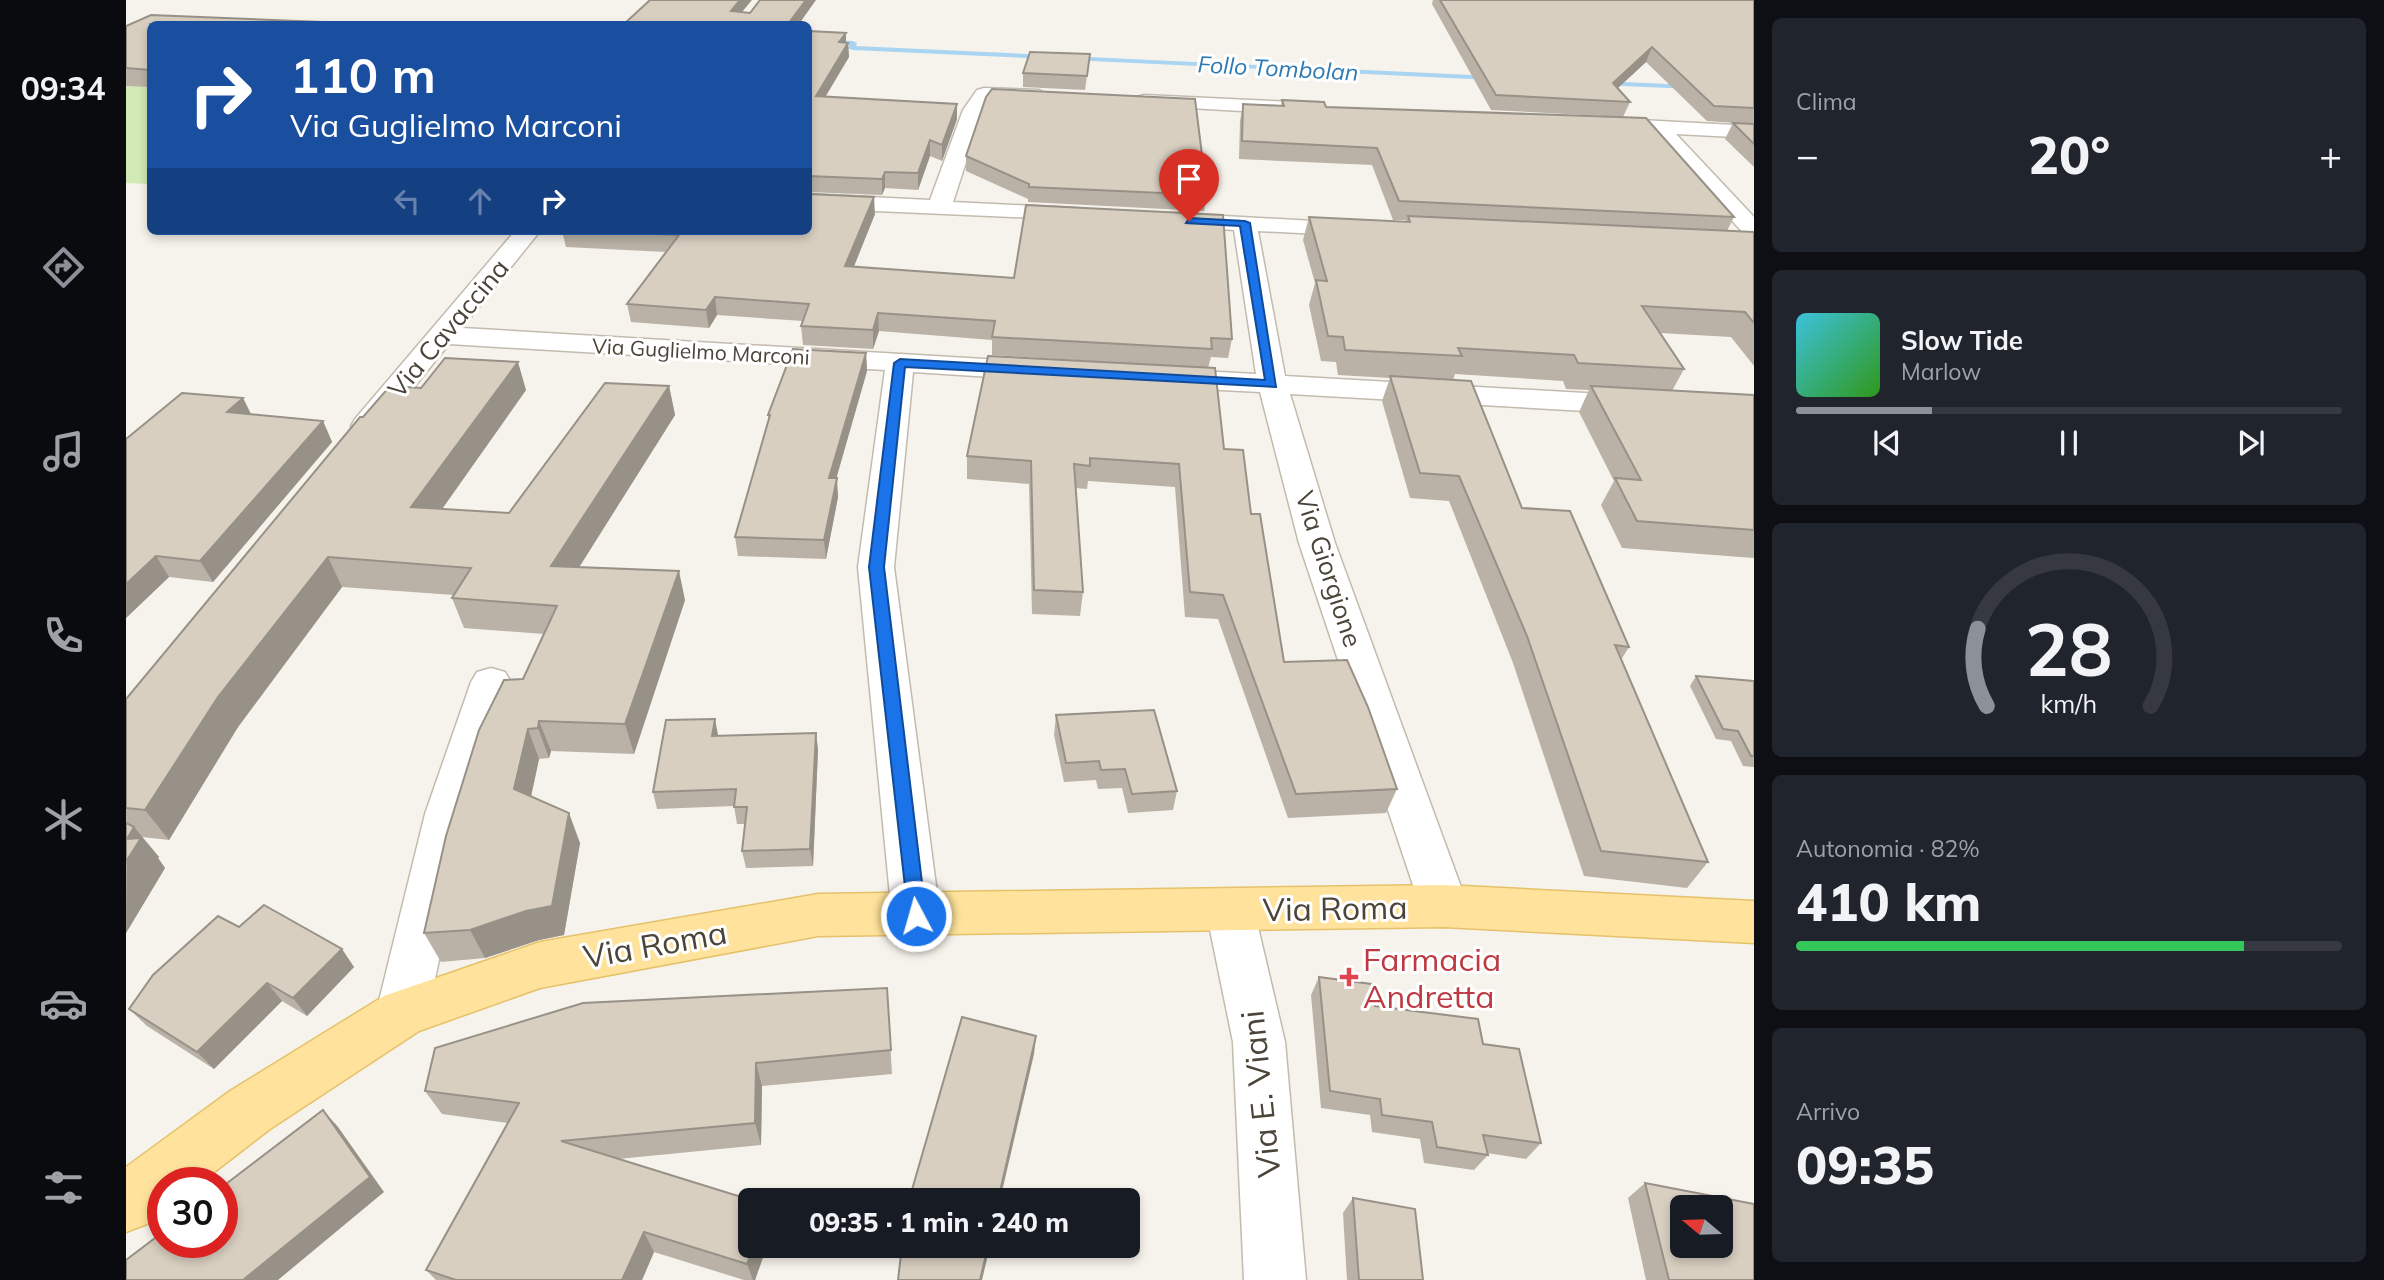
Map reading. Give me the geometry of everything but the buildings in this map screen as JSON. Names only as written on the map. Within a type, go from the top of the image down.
[{"type":"main road","name":"Via Roma","points":[[126,1203],[250,1110],[402,1013],[540,965],[818,915],[916,916],[1444,906],[1754,922]]},
{"type":"street","points":[[939,208],[973,110],[984,94],[1062,97]]},
{"type":"street","points":[[1128,100],[1310,109]]},
{"type":"street","points":[[1589,124],[1754,132]]},
{"type":"street","points":[[1658,127],[1750,241]]},
{"type":"street","points":[[812,201],[1106,216]]},
{"type":"street","points":[[1147,219],[1379,230]]},
{"type":"street","name":"Via Giorgione","points":[[1245,223],[1272,384],[1317,543],[1444,906]]},
{"type":"street","name":"Via Cavaccina","points":[[343,453],[525,235]]},
{"type":"street","name":"Via Guglielmo Marconi","points":[[444,335],[1065,372]]},
{"type":"street","points":[[900,363],[876,567],[916,916]]},
{"type":"street","points":[[1134,376],[1658,406]]},
{"type":"street","points":[[402,1013],[447,814],[491,682]]},
{"type":"street","name":"Via E. Viani","points":[[1230,910],[1259,1042],[1275,1280]]},
{"type":"green space","points":[[147,25],[147,184],[126,183],[126,32]]},
{"type":"waterway","name":"Follo Tombolan","points":[[812,41],[853,43],[852,48],[1048,57]]},
{"type":"waterway","name":"Follo Tombolan","points":[[1070,58],[1492,78]]},
{"type":"waterway","name":"Follo Tombolan","points":[[1602,83],[1691,87]]},
{"type":"place","name":"Farmacia Andretta","points":[[1349,977]]},
{"type":"route","points":[[916,916],[876,567],[900,363],[1272,384],[1245,223],[1189,221]]}]
